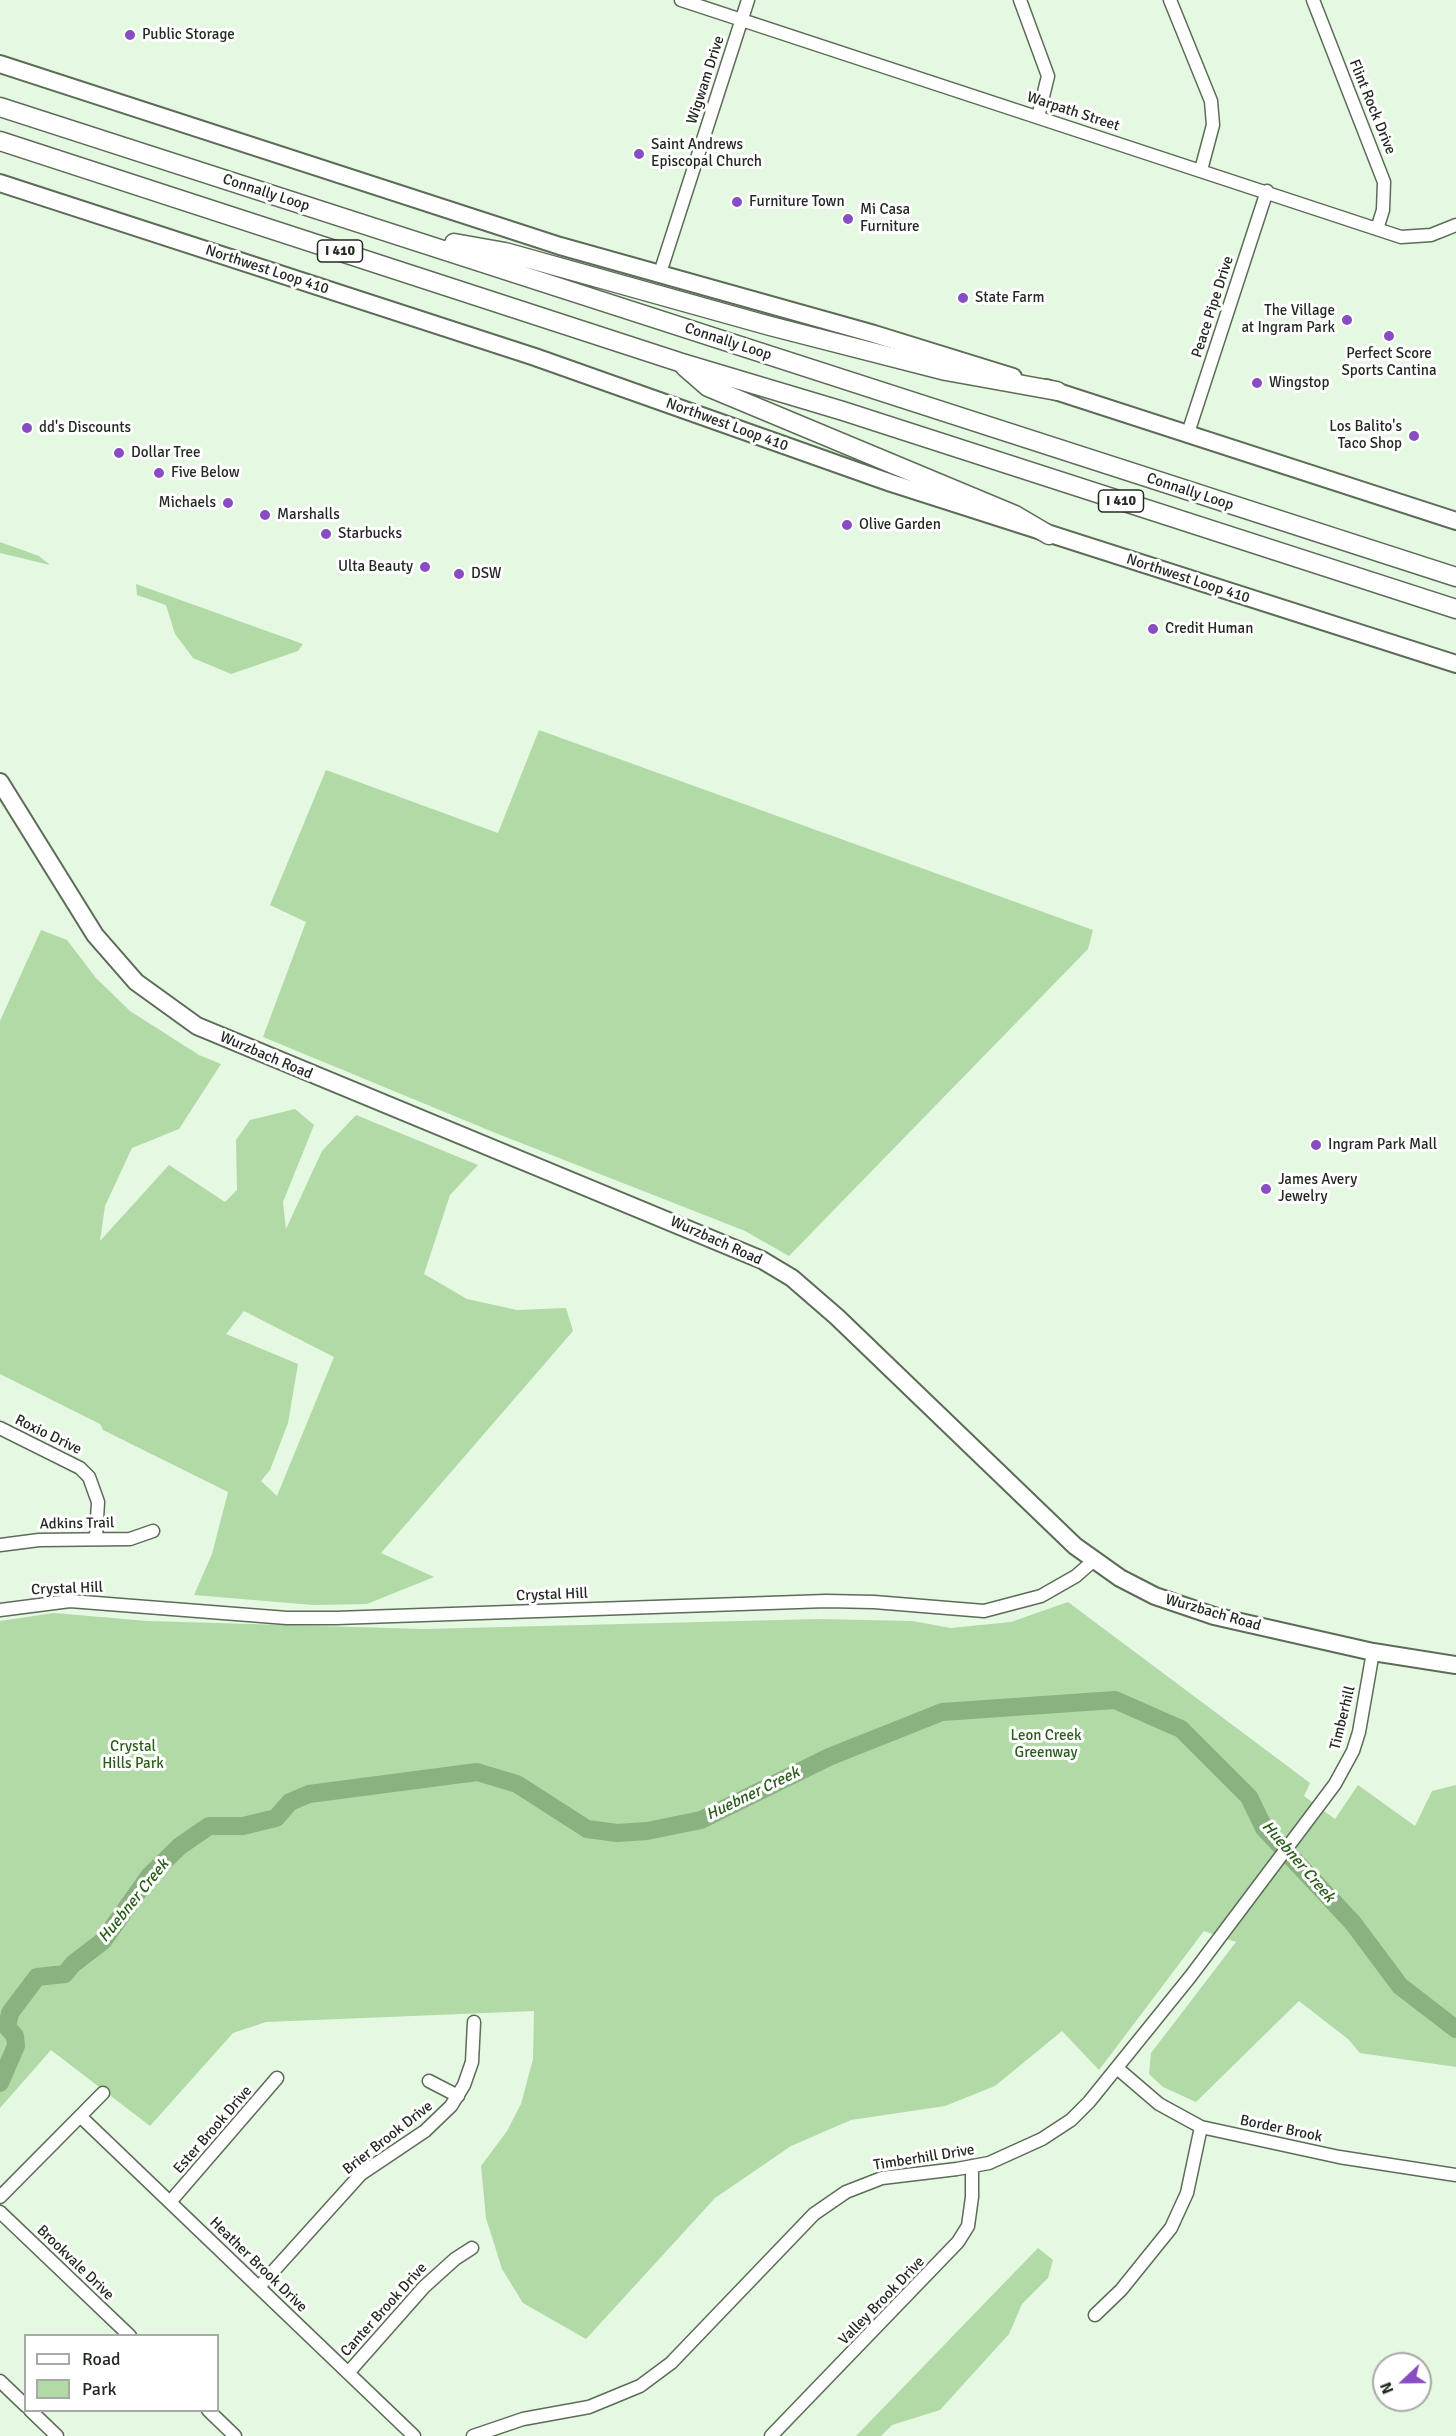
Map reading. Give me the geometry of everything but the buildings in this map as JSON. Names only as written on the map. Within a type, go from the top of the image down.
[{"type":"highway","name":"Connally Loop","points":[[0,107],[1456,577]]},
{"type":"highway","name":"Connally Loop","points":[[0,141],[680,362],[855,415],[1456,609]]},
{"type":"highway","points":[[393,233],[504,252],[771,326],[946,371],[1057,391]]},
{"type":"highway","points":[[680,362],[708,387],[1015,515],[1049,535]]},
{"type":"highway","points":[[1399,590],[1456,619]]},
{"type":"main road","points":[[0,64],[465,216],[893,339],[1456,521]]},
{"type":"main road","name":"Northwest Loop 410","points":[[0,183],[535,357],[739,431],[1049,535],[1456,664]]},
{"type":"main road","name":"Wurzbach Road","points":[[0,782],[94,935],[136,982],[170,1009],[230,1042],[722,1241],[762,1260],[792,1278],[822,1303],[1047,1521],[1093,1561],[1120,1578],[1177,1605],[1214,1616],[1373,1652],[1456,1665]]},
{"type":"street","name":"Warpath Street","points":[[681,0],[1377,229],[1410,238],[1431,235],[1456,225]]},
{"type":"street","name":"Wigwam Drive","points":[[660,273],[748,0]]},
{"type":"street","points":[[1020,0],[1048,76],[1038,117]]},
{"type":"street","points":[[1170,0],[1211,102],[1213,124],[1201,170]]},
{"type":"street","name":"Flint Rock Drive","points":[[1313,0],[1384,182],[1384,203],[1377,229]]},
{"type":"street","name":"Peace Pipe Drive","points":[[1188,433],[1267,191]]},
{"type":"street","name":"Roxio Drive","points":[[0,1428],[80,1468],[89,1477],[98,1502],[96,1538]]},
{"type":"street","name":"Adkins Trail","points":[[0,1545],[22,1541],[130,1539],[153,1531]]},
{"type":"street","name":"Crystal Hill","points":[[0,1610],[70,1601],[287,1618],[336,1618],[826,1601],[874,1602],[984,1611],[1041,1596],[1076,1575],[1093,1561]]},
{"type":"street","name":"Timberhill","points":[[1311,1817],[1335,1785],[1353,1751],[1373,1652]]},
{"type":"street","name":"Timberhill Drive","points":[[472,2436],[523,2419],[589,2407],[640,2386],[670,2363],[814,2214],[846,2192],[882,2178],[972,2166],[1004,2157],[1042,2139],[1071,2120],[1117,2068],[1190,1977],[1311,1817]]},
{"type":"street","name":"Brier Brook Drive","points":[[259,2287],[361,2174],[434,2124],[458,2096],[472,2062],[474,2022]]},
{"type":"street","name":"Border Brook","points":[[1117,2068],[1159,2104],[1201,2127],[1339,2157],[1456,2175]]},
{"type":"street","name":"Ester Brook Drive","points":[[170,2202],[277,2078]]},
{"type":"street","points":[[429,2081],[458,2096]]},
{"type":"street","points":[[0,2197],[103,2093]]},
{"type":"street","name":"Heather Brook Drive","points":[[81,2117],[414,2436]]},
{"type":"street","points":[[1095,2315],[1121,2290],[1171,2228],[1187,2193],[1201,2127]]},
{"type":"street","name":"Valley Brook Drive","points":[[771,2436],[958,2242],[968,2226],[972,2197],[972,2166]]},
{"type":"street","name":"Brookvale Drive","points":[[0,2212],[128,2334]]},
{"type":"street","name":"Canter Brook Drive","points":[[348,2373],[424,2287],[455,2259],[472,2248]]},
{"type":"street","points":[[0,2382],[24,2404]]},
{"type":"street","points":[[32,2412],[57,2436]]},
{"type":"street","points":[[210,2412],[235,2436]]},
{"type":"green space","points":[[0,542],[39,556],[50,565],[0,553]]},
{"type":"green space","points":[[136,584],[303,644],[298,651],[231,674],[193,658],[175,634],[166,605],[137,595]]},
{"type":"green space","points":[[539,730],[1093,930],[1088,949],[789,1256],[745,1231],[493,1132],[263,1037],[306,922],[270,905],[326,770],[498,833]]},
{"type":"green space","points":[[41,930],[67,940],[96,978],[130,1011],[199,1055],[221,1064],[179,1129],[132,1148],[105,1206],[100,1241],[169,1165],[225,1202],[237,1190],[236,1140],[250,1120],[295,1109],[314,1125],[283,1202],[286,1229],[322,1151],[356,1115],[478,1165],[450,1195],[424,1274],[467,1299],[517,1310],[566,1308],[573,1331],[381,1553],[434,1577],[367,1604],[313,1605],[194,1595],[212,1554],[228,1492],[103,1430],[100,1424],[0,1374],[0,1021]],"holes":[[[244,1311],[334,1357],[277,1496],[261,1481],[270,1470],[288,1423],[298,1364],[226,1334]]]},
{"type":"green space","points":[[1068,1602],[1310,1783],[1304,1796],[1335,1819],[1358,1785],[1415,1826],[1432,1791],[1456,1785],[1456,2067],[1360,2053],[1348,2039],[1299,2001],[1196,2102],[1163,2087],[1149,2074],[1151,2053],[1236,1942],[1204,1931],[1099,2070],[1062,2031],[995,2086],[945,2106],[851,2120],[791,2146],[715,2198],[586,2339],[523,2303],[502,2269],[486,2218],[481,2166],[507,2131],[521,2104],[533,2059],[534,2011],[266,2022],[233,2033],[150,2126],[51,2050],[0,2108],[0,1621],[54,1613],[147,1621],[424,1629],[819,1619],[912,1621],[951,1628],[1011,1622]]},
{"type":"green space","points":[[1038,2248],[1053,2260],[1048,2278],[1022,2304],[1009,2334],[940,2410],[892,2425],[881,2436],[856,2436]]},
{"type":"waterway","name":"Huebner Creek","points":[[0,2083],[16,2046],[15,2036],[7,2027],[10,2013],[37,1977],[65,1974],[73,1964],[103,1941],[150,1875],[180,1846],[209,1826],[243,1826],[276,1818],[290,1802],[309,1794],[477,1772],[517,1784],[587,1829],[617,1833],[647,1831],[701,1820],[829,1757],[942,1712],[1115,1700],[1181,1729],[1249,1797],[1264,1828],[1353,1923],[1400,1986],[1456,2029]]},
{"type":"place","name":"Public Storage","points":[[130,35]]},
{"type":"place","name":"Saint Andrews Episcopal Church","points":[[639,154]]},
{"type":"place","name":"Furniture Town","points":[[737,202]]},
{"type":"place","name":"Mi Casa Furniture","points":[[848,219]]},
{"type":"place","name":"State Farm","points":[[963,298]]},
{"type":"place","name":"The Village at Ingram Park","points":[[1347,320]]},
{"type":"place","name":"Perfect Score Sports Cantina","points":[[1389,336]]},
{"type":"place","name":"Wingstop","points":[[1257,383]]},
{"type":"place","name":"dd's Discounts","points":[[27,428]]},
{"type":"place","name":"Los Balito's Taco Shop","points":[[1414,436]]},
{"type":"place","name":"Dollar Tree","points":[[119,453]]},
{"type":"place","name":"Five Below","points":[[159,473]]},
{"type":"place","name":"Michaels","points":[[228,503]]},
{"type":"place","name":"Marshalls","points":[[265,515]]},
{"type":"place","name":"Olive Garden","points":[[847,525]]},
{"type":"place","name":"Starbucks","points":[[326,534]]},
{"type":"place","name":"Ulta Beauty","points":[[425,567]]},
{"type":"place","name":"DSW","points":[[459,574]]},
{"type":"place","name":"Credit Human","points":[[1153,629]]},
{"type":"place","name":"Ingram Park Mall","points":[[1316,1145]]},
{"type":"place","name":"James Avery Jewelry","points":[[1266,1189]]},
{"type":"park label","name":"Leon Creek Greenway","points":[[1046,1744]]},
{"type":"park label","name":"Crystal Hills Park","points":[[133,1756]]}]
